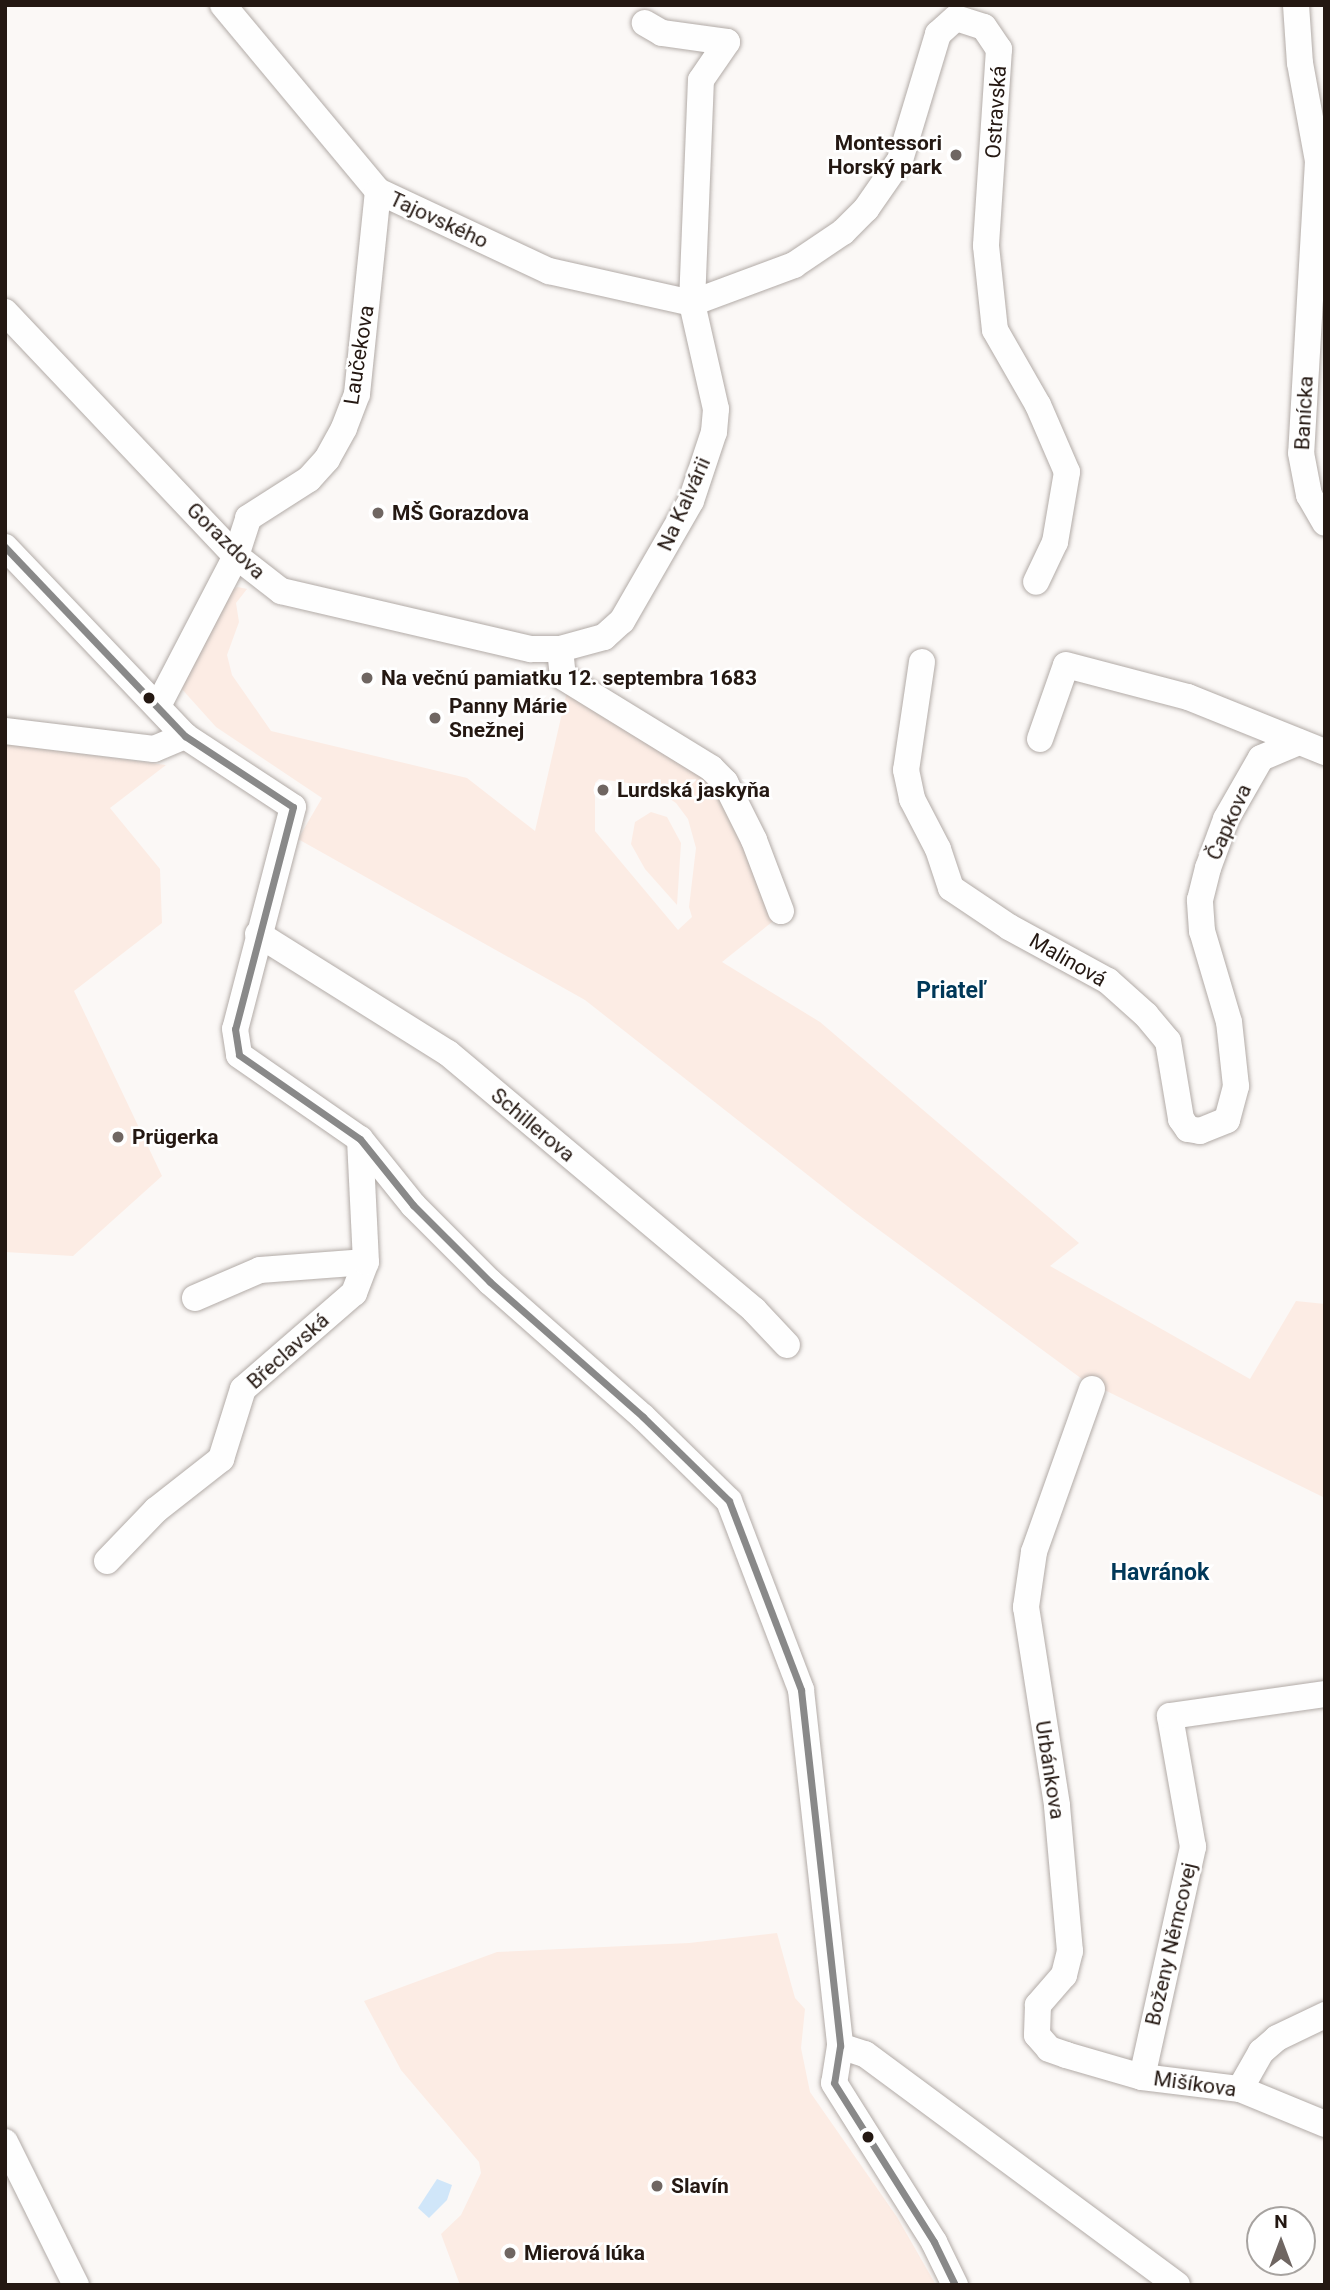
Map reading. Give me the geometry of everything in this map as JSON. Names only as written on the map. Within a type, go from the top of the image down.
[{"type":"street","name":"Tajovského","points":[[223,5],[378,191],[549,271],[692,303]]},
{"type":"street","name":"Banícka","points":[[1296,5],[1300,63],[1318,161],[1301,453],[1309,495],[1325,523]]},
{"type":"street","name":"Ostravská","points":[[692,303],[794,265],[843,232],[866,209],[900,160],[939,34],[957,18],[984,27],[999,49],[986,246],[995,330],[1038,405],[1067,472],[1055,542],[1036,582]]},
{"type":"street","name":"Na Kalvárii","points":[[560,649],[614,631],[671,539],[698,481],[714,432],[716,409],[692,303],[701,80],[727,42],[662,33],[645,23]]},
{"type":"street","name":"Laučekova","points":[[159,704],[236,556],[248,518],[309,480],[327,459],[344,428],[357,394],[378,191]]},
{"type":"street","name":"Gorazdova","points":[[5,312],[236,556],[281,591],[513,646],[560,649]]},
{"type":"street","points":[[5,547],[159,704],[185,736],[293,807],[235,1029],[239,1055],[360,1139],[413,1205],[489,1282],[643,1417],[729,1501],[801,1690],[840,2046],[834,2083],[934,2242],[955,2285]]},
{"type":"street","points":[[560,649],[563,677],[711,768],[725,782],[754,840],[781,911]]},
{"type":"street","name":"Malinová","points":[[922,662],[906,770],[912,799],[938,849],[951,888],[1009,927],[1108,981],[1146,1014],[1168,1041],[1181,1119],[1188,1129],[1200,1131],[1227,1120],[1236,1086],[1229,1022],[1202,931]]},
{"type":"street","points":[[1040,739],[1066,665],[1188,697],[1325,752]]},
{"type":"street","points":[[5,731],[154,749],[185,736]]},
{"type":"street","name":"Čapkova","points":[[1202,931],[1200,900],[1208,868],[1245,782],[1261,758],[1299,742]]},
{"type":"street","name":"Schillerova","points":[[258,934],[448,1053],[754,1310],[787,1345]]},
{"type":"street","name":"Břeclavská","points":[[107,1561],[156,1510],[221,1459],[243,1389],[354,1293],[366,1262],[360,1139]]},
{"type":"street","points":[[195,1298],[260,1270],[366,1262]]},
{"type":"street","name":"Urbánkova","points":[[1091,1389],[1034,1552],[1027,1597],[1033,1672],[1057,1806],[1070,1951],[1064,1975],[1038,2005],[1034,2024],[1037,2035],[1049,2049],[1142,2077]]},
{"type":"street","name":"Boženy Němcovej","points":[[1142,2077],[1193,1847],[1170,1716],[1325,1694]]},
{"type":"street","points":[[1240,2089],[1261,2052],[1277,2038],[1325,2015]]},
{"type":"street","points":[[840,2046],[865,2054],[1177,2285]]},
{"type":"street","name":"Mišíkova","points":[[1142,2077],[1240,2089],[1325,2124]]},
{"type":"street","points":[[5,2142],[76,2285]]},
{"type":"shaded area","points":[[238,587],[247,589],[236,603],[239,622],[227,655],[232,675],[271,731],[467,778],[535,831],[568,687],[721,784],[777,918],[722,962],[820,1022],[1079,1243],[1050,1266],[1250,1379],[1296,1301],[1325,1304],[1325,1498],[1082,1379],[856,1213],[585,1000],[298,839],[322,798],[216,727],[180,687],[232,590]],"holes":[[[599,779],[651,786],[676,803],[688,819],[696,848],[689,907],[692,917],[678,930],[595,831],[595,783]]]},
{"type":"shaded area","points":[[5,744],[166,765],[110,808],[160,869],[162,923],[74,991],[162,1176],[73,1256],[5,1252]]},
{"type":"shaded area","points":[[651,812],[667,817],[681,843],[677,905],[645,869],[631,844],[635,822]]},
{"type":"shaded area","points":[[777,1933],[795,1998],[805,2009],[801,2048],[810,2092],[897,2217],[936,2285],[460,2285],[441,2234],[461,2215],[481,2173],[479,2162],[401,2070],[364,2001],[497,1952],[689,1943]]},
{"type":"water","points":[[437,2179],[452,2185],[447,2200],[429,2218],[418,2208]]},
{"type":"transit line","points":[[5,547],[185,736],[293,807]]},
{"type":"transit line","points":[[293,807],[235,1029],[239,1055],[360,1139],[413,1205],[490,1282],[643,1417],[729,1501],[801,1690],[840,2046],[834,2083],[934,2242],[955,2285]]},
{"type":"place","name":"Montessori Horský park","points":[[956,155]]},
{"type":"place","name":"MŠ Gorazdova","points":[[378,513]]},
{"type":"place","name":"Na večnú pamiatku 12. septembra 1683","points":[[367,678]]},
{"type":"place","name":"Panny Márie Snežnej","points":[[435,718]]},
{"type":"place","name":"Lurdská jaskyňa","points":[[603,790]]},
{"type":"place","name":"Prügerka","points":[[118,1137]]},
{"type":"place","name":"Slavín","points":[[657,2186]]},
{"type":"place","name":"Mierová lúka","points":[[510,2253]]},
{"type":"district","name":"Priateľ","points":[[951,991]]},
{"type":"district","name":"Havránok","points":[[1160,1573]]}]
